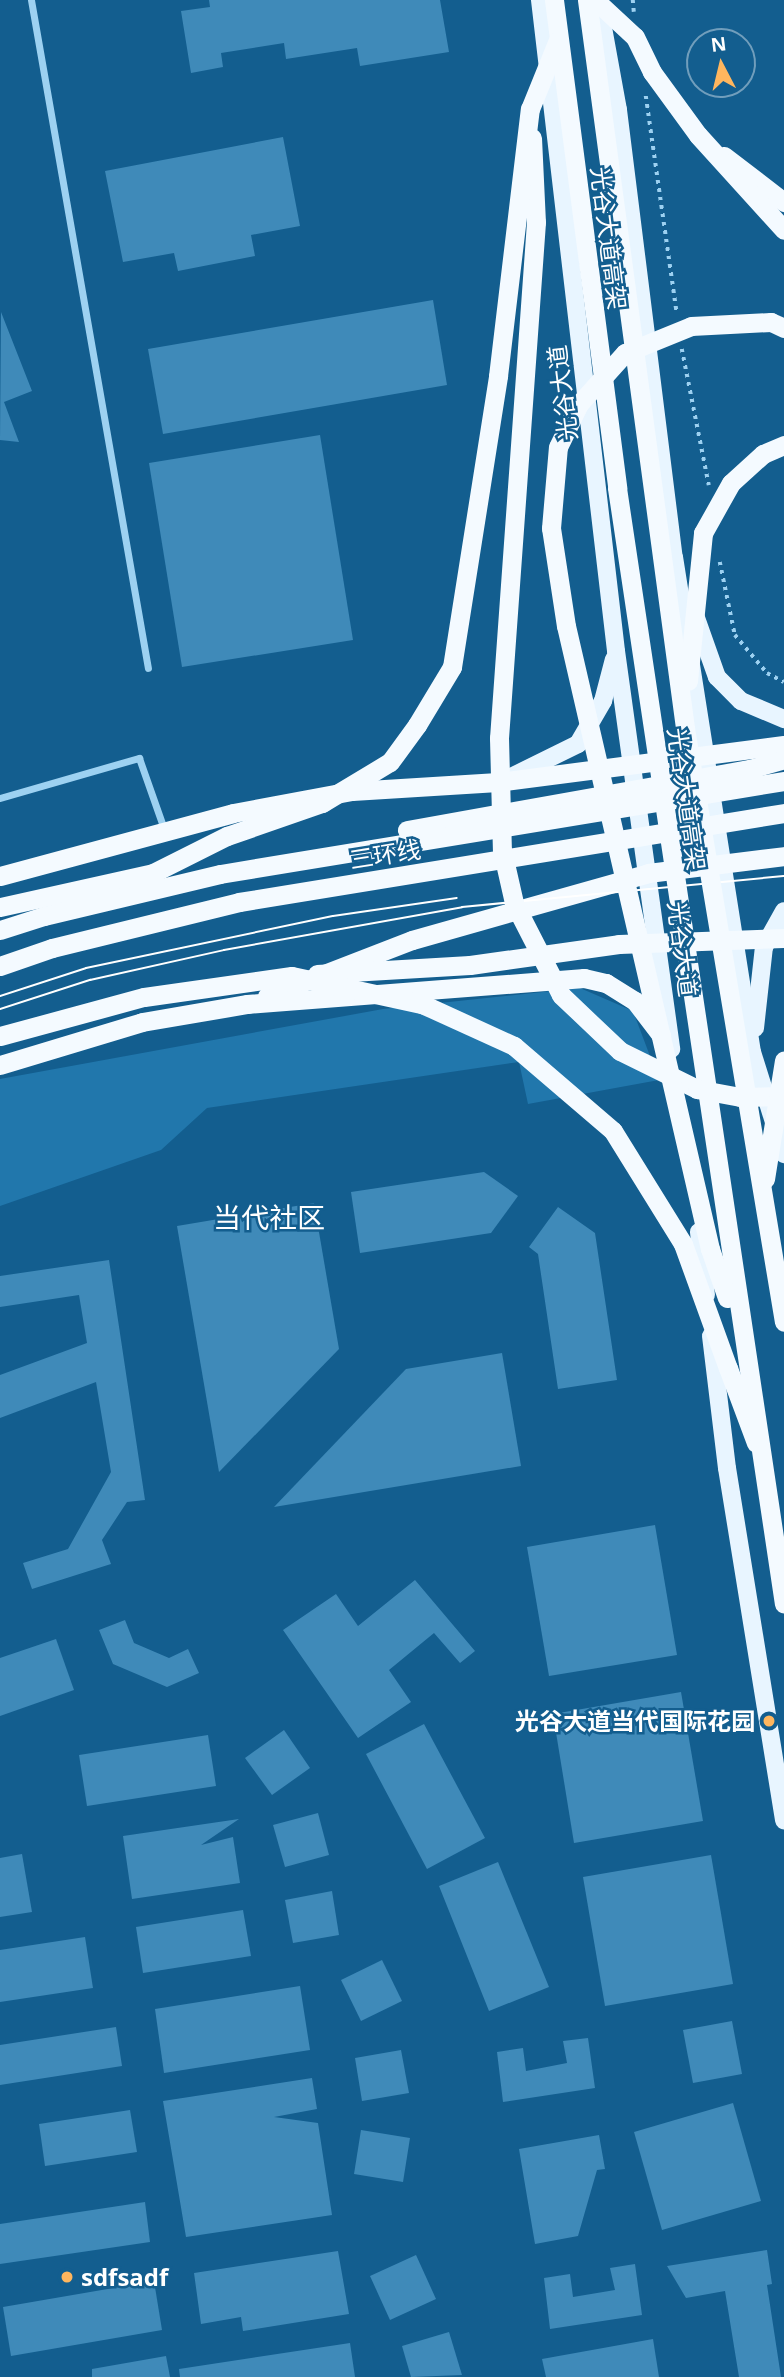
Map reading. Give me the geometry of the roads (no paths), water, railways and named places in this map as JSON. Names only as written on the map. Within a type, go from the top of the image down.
[{"type":"highway","name":"光谷大道高架","points":[[554,0],[619,502],[758,1449],[784,1604]]},
{"type":"highway","name":"光谷大道高架","points":[[587,0],[685,728],[784,1322]]},
{"type":"highway","points":[[597,0],[635,37],[652,72],[698,135],[784,230]]},
{"type":"highway","points":[[153,873],[226,836],[322,803],[390,762],[452,667],[498,376],[530,109],[559,39]]},
{"type":"highway","points":[[530,109],[536,222],[499,738],[502,850],[514,903],[561,995],[620,1051],[697,1089],[740,1097],[784,1096]]},
{"type":"highway","points":[[698,135],[784,202]]},
{"type":"highway","points":[[743,1344],[710,1249],[566,626],[551,528],[558,447],[579,404],[625,353],[691,326],[771,322],[784,328]]},
{"type":"highway","points":[[685,728],[691,624],[703,533],[731,483],[763,454],[784,446]]},
{"type":"highway","points":[[0,876],[165,831],[352,791],[498,782],[784,745]]},
{"type":"highway","points":[[0,907],[153,873],[750,769],[784,759]]},
{"type":"highway","name":"三环线","points":[[0,930],[44,916],[220,874],[784,781]]},
{"type":"highway","name":"三环线","points":[[0,966],[52,948],[239,902],[784,813]]},
{"type":"highway","points":[[247,1004],[412,940],[648,873],[784,856]]},
{"type":"highway","points":[[0,1036],[144,997],[292,976],[470,965],[619,944],[784,938]]},
{"type":"highway","points":[[292,976],[422,1004],[514,1046],[613,1131],[683,1244],[758,1449]]},
{"type":"highway","points":[[0,1065],[142,1022],[247,1004],[584,978],[606,983],[635,1001],[671,1048]]},
{"type":"highway","points":[[762,1201],[784,1061]]},
{"type":"main road","name":"光谷大道","points":[[540,0],[616,651],[671,1048],[687,1130],[727,1468],[784,1819]]},
{"type":"main road","name":"光谷大道","points":[[597,0],[618,110],[674,557],[752,1052],[784,1154]]},
{"type":"main road","points":[[674,557],[717,677],[741,701],[784,719]]},
{"type":"main road","points":[[498,782],[578,744],[603,701],[616,651]]},
{"type":"main road","points":[[752,1052],[764,947],[784,912]]},
{"type":"street","points":[[31,0],[148,668]]},
{"type":"street","points":[[0,798],[139,758],[165,831]]},
{"type":"tram line","points":[[0,1009],[90,980],[224,950],[462,907],[784,876]]},
{"type":"tram line","points":[[0,996],[86,968],[333,916],[457,898]]},
{"type":"place","name":"光谷大道当代国际花园","points":[[769,1721]]},
{"type":"place","name":"sdfsadf","points":[[67,2277]]},
{"type":"district","name":"当代社区","points":[[269,1217]]}]
